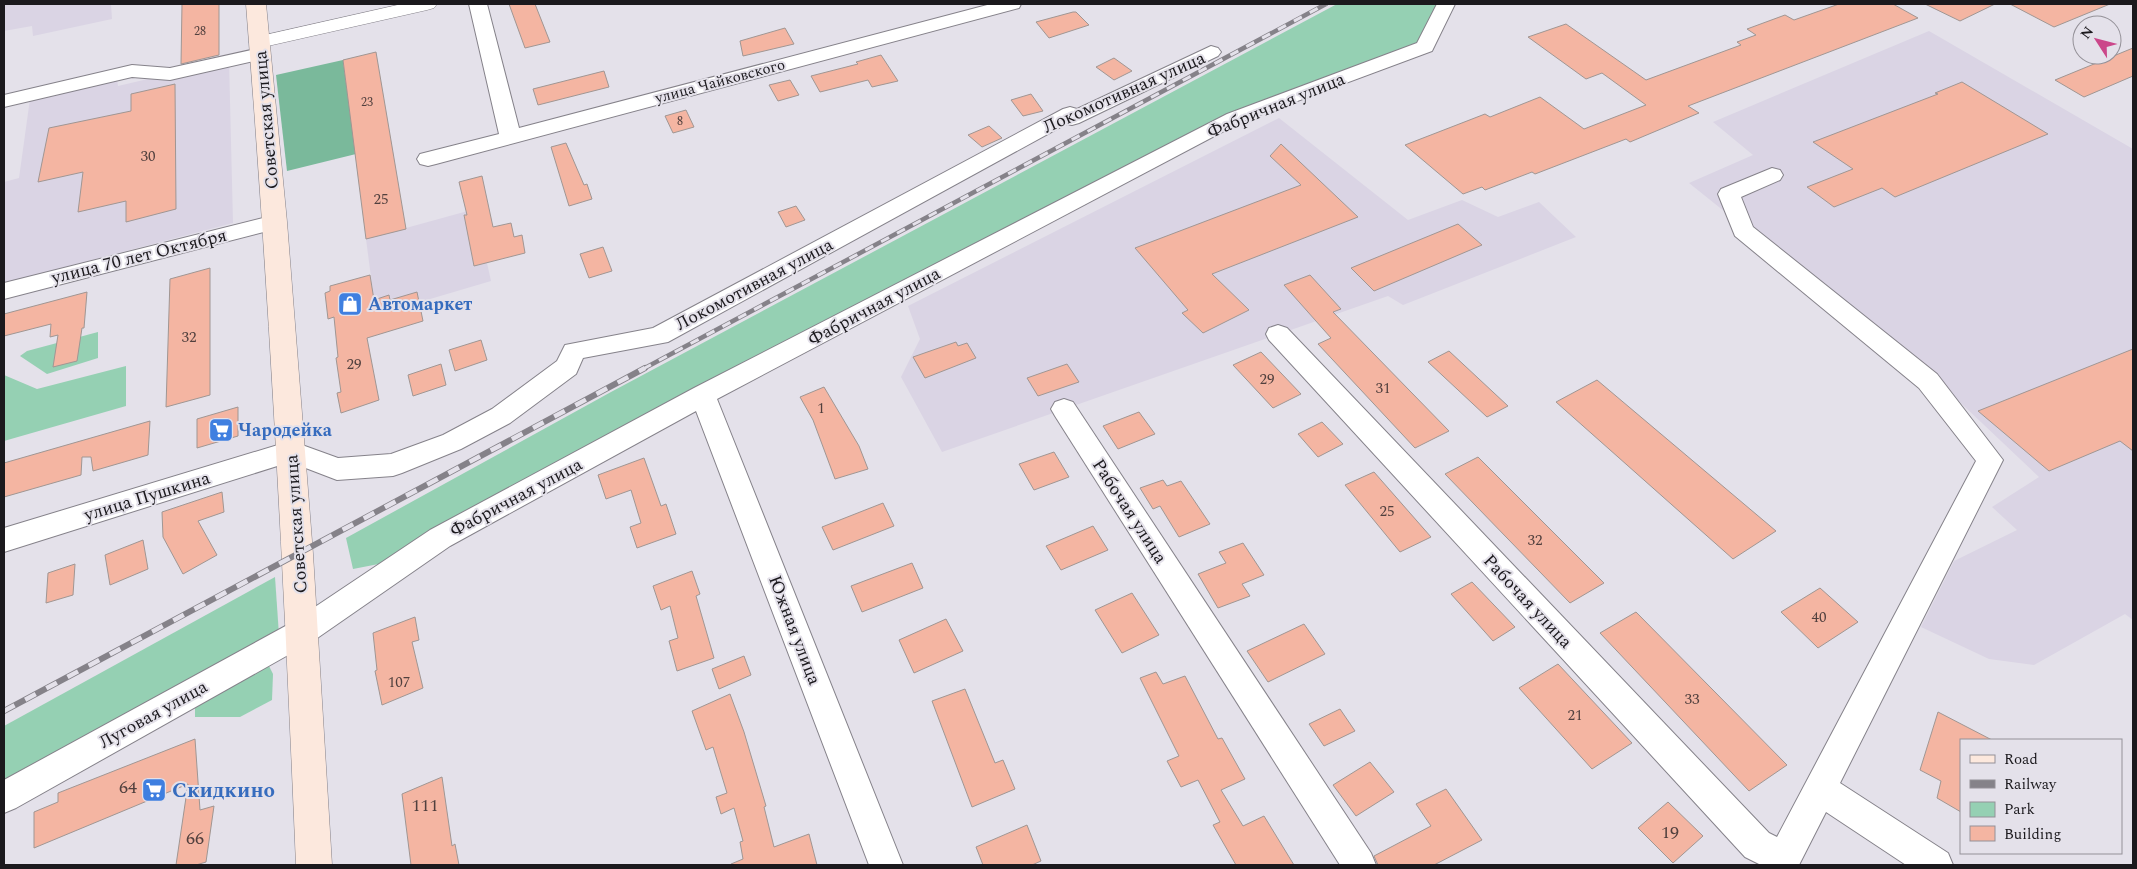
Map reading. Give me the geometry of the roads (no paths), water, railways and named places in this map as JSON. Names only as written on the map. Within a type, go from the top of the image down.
[{"type":"main road","name":"Советская улица","points":[[256,4],[275,222],[302,632],[314,865]]},
{"type":"street","points":[[4,101],[132,70],[170,74],[259,48],[427,4]]},
{"type":"street","points":[[478,4],[510,136]]},
{"type":"street","name":"улица Чайковского","points":[[428,158],[1012,4]]},
{"type":"street","name":"Фабричная улица","points":[[302,632],[440,538],[704,395],[1076,199],[1234,118],[1425,47],[1446,4]]},
{"type":"street","name":"Локомотивная улица","points":[[290,451],[337,469],[393,465],[452,442],[501,416],[567,367],[574,351],[659,336],[1070,114],[1072,119],[1211,52]]},
{"type":"street","points":[[1772,175],[1729,194],[1743,231],[1928,381],[1990,460],[1782,862]]},
{"type":"street","name":"улица 70 лет Октября","points":[[4,291],[275,222]]},
{"type":"street","name":"Рабочая улица","points":[[1278,334],[1757,845],[1782,862]]},
{"type":"street","name":"Южная улица","points":[[704,395],[886,865]]},
{"type":"street","name":"Рабочая улица","points":[[1064,409],[1359,865]]},
{"type":"street","name":"улица Пушкина","points":[[4,540],[290,451]]},
{"type":"street","name":"Луговая улица","points":[[4,797],[302,632]]},
{"type":"street","points":[[1820,790],[1936,865]]},
{"type":"railway","points":[[643,369],[1326,4]]},
{"type":"railway","points":[[4,711],[645,368]]},
{"type":"place","name":"Автомаркет","points":[[350,304]]},
{"type":"place","name":"Чародейка","points":[[221,430]]},
{"type":"place","name":"Скидкино","points":[[154,790]]}]
